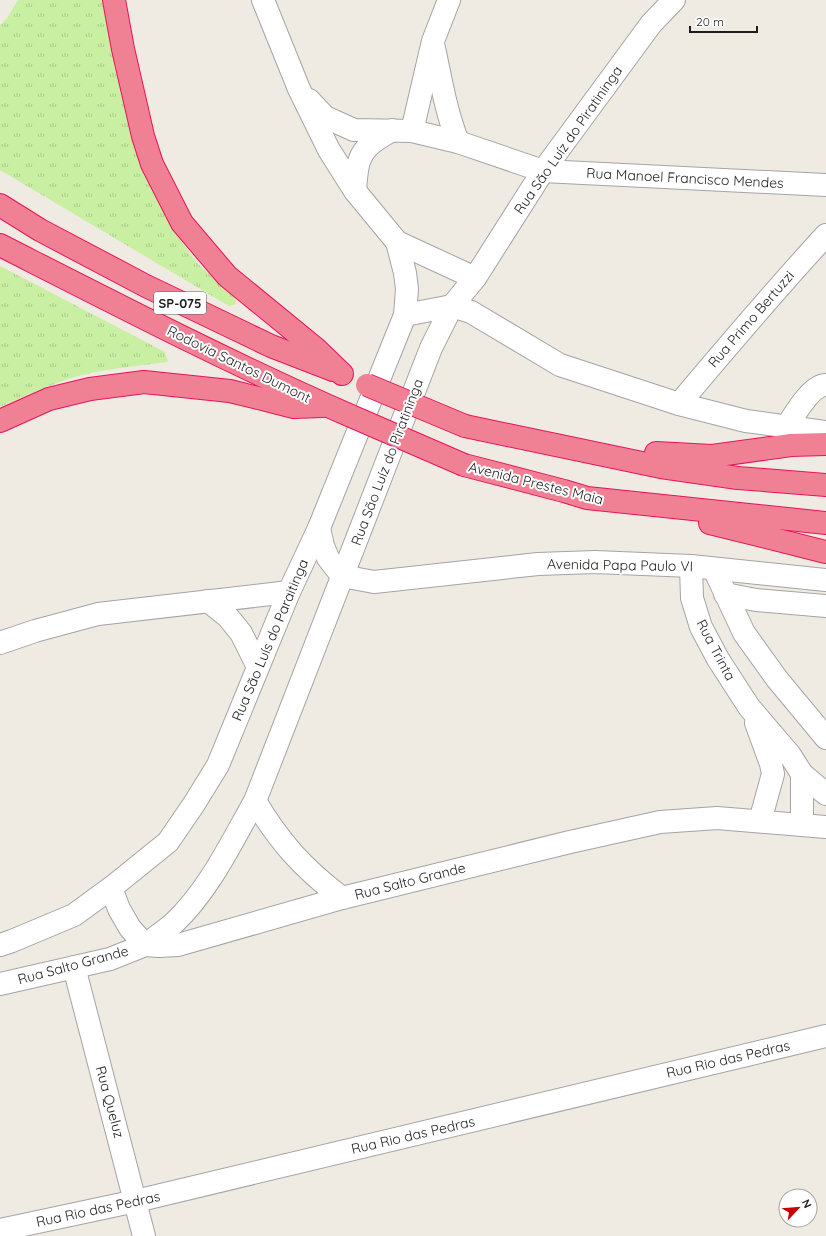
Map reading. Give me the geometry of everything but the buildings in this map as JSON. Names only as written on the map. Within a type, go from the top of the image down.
[{"type":"highway","points":[[114,0],[123,49],[143,136],[152,164],[182,223],[227,276],[315,348],[342,374]]},
{"type":"highway","name":"Rodovia Santos Dumont","points":[[0,205],[40,230],[146,286],[271,346],[466,426],[587,450]]},
{"type":"highway","name":"Rodovia Santos Dumont","points":[[0,245],[276,382],[351,416]]},
{"type":"highway","points":[[0,422],[49,399],[90,389],[144,382],[230,391],[294,407],[328,406]]},
{"type":"highway","name":"Avenida Prestes Maia","points":[[351,416],[464,465],[587,498],[826,523]]},
{"type":"highway","points":[[587,450],[712,456],[791,445],[826,444]]},
{"type":"highway","points":[[587,450],[661,467],[738,478],[826,485]]},
{"type":"highway","points":[[587,498],[728,527],[826,552]]},
{"type":"street","points":[[263,0],[298,89],[329,150],[355,191],[397,242],[475,278]]},
{"type":"street","points":[[355,191],[359,160],[370,144],[402,131],[433,41],[449,0]]},
{"type":"street","name":"Rua São Luíz do Piratininga","points":[[145,945],[174,923],[196,898],[216,869],[254,801],[431,348],[452,306],[475,278],[543,171],[652,24],[674,0]]},
{"type":"street","points":[[433,41],[442,88],[452,126],[458,142]]},
{"type":"street","points":[[298,89],[325,117],[354,130],[402,131],[458,142],[543,171]]},
{"type":"street","points":[[509,160],[518,180],[524,202]]},
{"type":"street","name":"Rua Manoel Francisco Mendes","points":[[543,171],[826,185]]},
{"type":"street","name":"Rua Primo Bertuzzi","points":[[679,404],[746,323],[826,235]]},
{"type":"street","name":"Rua São Luís do Paraitinga","points":[[0,945],[74,915],[112,888],[168,842],[218,765],[289,592],[319,528],[405,315],[407,289],[397,242]]},
{"type":"street","points":[[405,315],[452,306],[471,312],[560,365],[679,404],[746,421],[826,432]]},
{"type":"street","points":[[787,426],[814,389],[822,385],[826,385]]},
{"type":"street","points":[[319,528],[323,546],[328,558],[342,576]]},
{"type":"street","name":"Avenida Papa Paulo VI","points":[[342,576],[374,582],[538,564],[595,562],[691,566],[826,580]]},
{"type":"street","name":"Rua Trinta","points":[[691,566],[692,598],[701,627],[718,659],[749,707],[790,755],[802,774]]},
{"type":"street","points":[[714,569],[744,633],[777,679],[826,738]]},
{"type":"street","points":[[0,643],[35,631],[98,614],[289,592]]},
{"type":"street","points":[[725,594],[756,600],[826,606]]},
{"type":"street","points":[[208,601],[228,617],[241,633],[258,667]]},
{"type":"street","name":"Rua Trinta","points":[[749,707],[771,764],[773,774],[760,821]]},
{"type":"street","points":[[802,774],[826,794]]},
{"type":"street","points":[[802,774],[802,825]]},
{"type":"street","points":[[254,801],[284,845],[321,882],[342,898]]},
{"type":"street","name":"Rua Salto Grande","points":[[0,984],[110,959],[145,945],[178,945],[342,898],[562,844],[660,822],[717,818],[826,827]]},
{"type":"street","points":[[112,888],[119,909],[130,928],[145,945]]},
{"type":"street","name":"Rua Queluz","points":[[74,967],[144,1236]]},
{"type":"street","name":"Rua Rio das Pedras","points":[[0,1230],[136,1201],[826,1036]]},
{"type":"green space","points":[[18,0],[102,0],[134,143],[150,186],[172,229],[198,264],[236,298],[236,304],[229,306],[0,170],[0,25],[7,18]]},
{"type":"green space","points":[[0,266],[165,352],[168,362],[131,366],[71,378],[0,407]]}]
